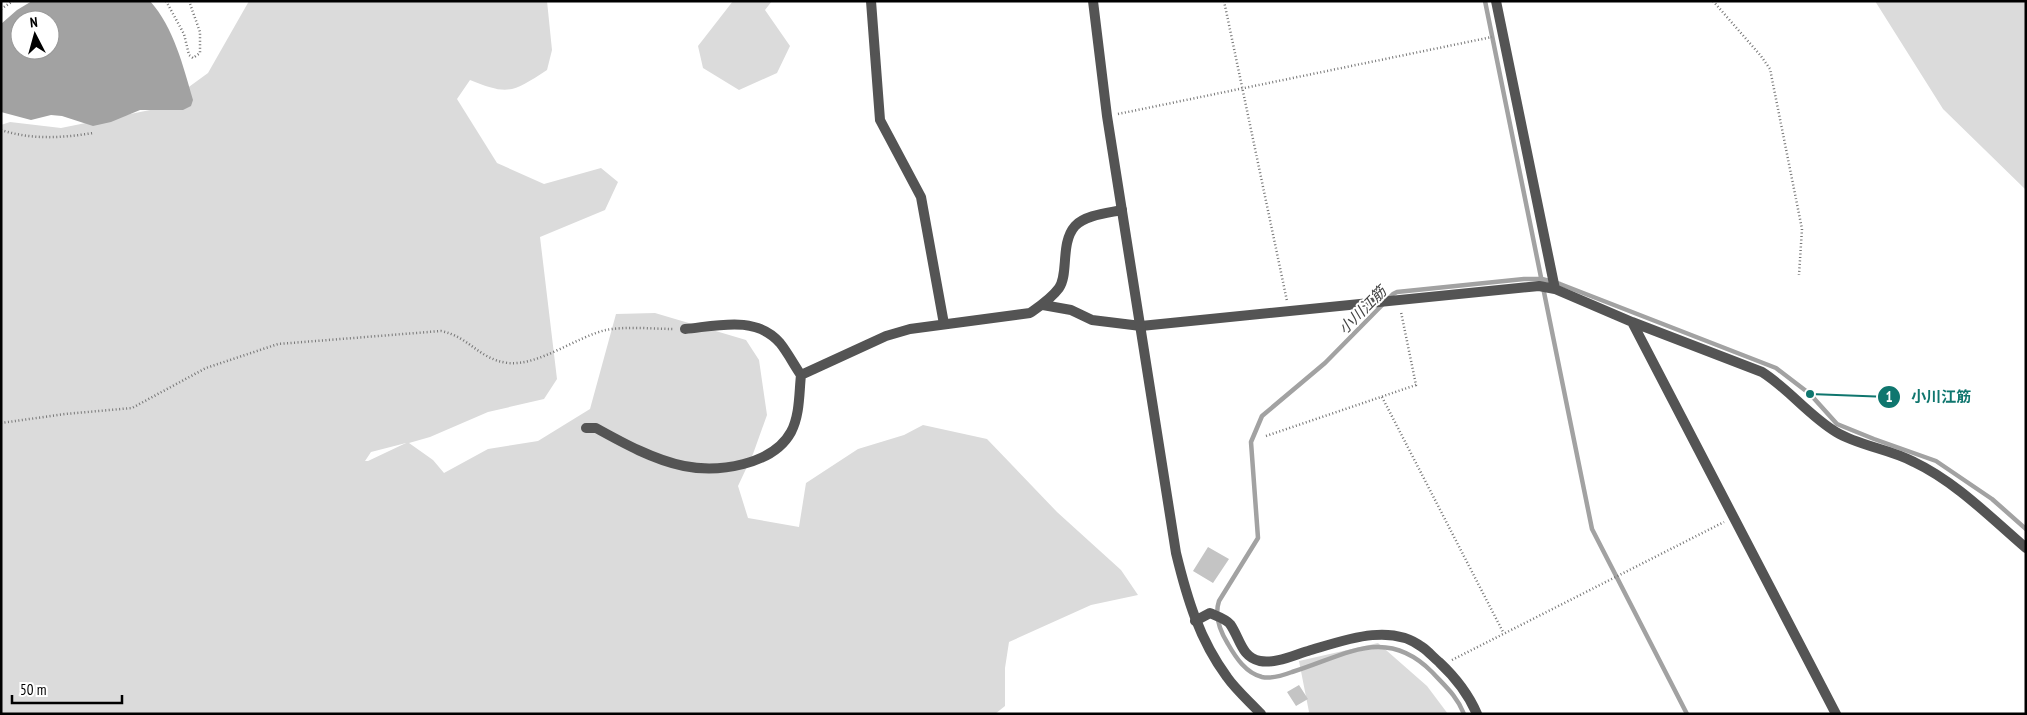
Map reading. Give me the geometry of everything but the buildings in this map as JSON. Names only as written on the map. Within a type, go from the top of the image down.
[{"type":"street","points":[[871,1],[880,120],[921,197],[944,324]]},
{"type":"street","points":[[1093,1],[1107,116],[1142,326],[1176,553],[1195,621],[1210,652],[1228,679],[1261,714]]},
{"type":"street","points":[[1496,1],[1550,285]]},
{"type":"street","points":[[801,375],[886,336],[944,324],[1006,318],[1030,313],[1042,305],[1060,287],[1068,238],[1075,225],[1085,219],[1122,210]]},
{"type":"street","points":[[1042,305],[1071,310],[1092,320],[1142,326],[1290,313],[1550,285],[1632,322],[1762,372],[1780,383],[1806,410],[1837,433],[1914,461],[1946,480],[2026,548]]},
{"type":"street","points":[[1632,322],[1836,714]]},
{"type":"street","points":[[586,428],[596,428],[663,460],[686,466],[735,467],[761,459],[778,447],[791,432],[798,414],[801,375],[779,342],[762,328],[741,324],[685,329]]},
{"type":"street","points":[[1195,621],[1210,613],[1225,620],[1230,624],[1249,656],[1261,661],[1273,662],[1346,640],[1382,634],[1406,638],[1421,646],[1459,683],[1477,714]]},
{"type":"path","points":[[1,9],[14,1]]},
{"type":"path","points":[[166,1],[184,34],[189,55],[193,58],[200,53],[200,32],[189,1]]},
{"type":"path","points":[[1224,1],[1290,313]]},
{"type":"path","points":[[1713,1],[1762,56],[1770,69],[1802,229],[1799,276]]},
{"type":"path","points":[[1107,116],[1486,38]]},
{"type":"path","points":[[1,130],[13,134],[46,138],[65,138],[93,133]]},
{"type":"path","points":[[1266,436],[1416,386],[1395,301]]},
{"type":"path","points":[[1,423],[65,414],[132,408],[206,368],[278,344],[441,330],[455,334],[490,359],[511,363],[536,358],[590,335],[608,330],[685,329]]},
{"type":"path","points":[[1382,397],[1503,632]]},
{"type":"path","points":[[1442,665],[1503,632],[1734,517]]},
{"type":"shaded area","points":[[32,1],[150,1],[172,35],[193,100],[191,106],[183,110],[140,110],[111,122],[93,126],[62,116],[51,115],[31,120],[1,112],[1,24],[10,16],[10,60],[60,60],[60,10],[17,10]]},
{"type":"shaded area","points":[[249,1],[547,1],[552,50],[547,70],[518,87],[503,90],[470,80],[457,99],[497,163],[544,184],[601,168],[618,182],[605,210],[540,237],[557,379],[544,399],[488,412],[430,437],[409,443],[433,460],[444,473],[488,449],[538,441],[590,409],[616,314],[655,313],[746,340],[759,360],[767,415],[753,454],[738,486],[748,518],[799,527],[806,483],[858,449],[904,435],[923,425],[987,439],[1057,512],[1121,570],[1138,595],[1091,605],[1009,642],[1005,668],[1005,706],[995,714],[1,714],[1,125],[10,122],[61,128],[160,108],[208,73]],"holes":[[[406,443],[365,461],[371,452]]]},
{"type":"shaded area","points":[[733,1],[772,1],[765,10],[790,46],[777,73],[739,90],[703,68],[698,46]]},
{"type":"shaded area","points":[[1875,1],[2026,1],[2026,190],[1943,109]]},
{"type":"shaded area","points":[[1378,643],[1427,686],[1448,714],[1307,714],[1309,712],[1299,661]]},
{"type":"waterway","points":[[1485,1],[1592,529],[1687,714]]},
{"type":"waterway","name":"小川江筋","points":[[1464,714],[1454,696],[1432,672],[1415,658],[1398,650],[1381,647],[1364,648],[1281,675],[1273,677],[1256,675],[1246,668],[1234,654],[1223,634],[1217,612],[1219,601],[1258,538],[1251,442],[1262,416],[1325,363],[1397,292],[1524,279],[1542,279],[1560,284],[1776,368],[1810,394],[1837,424],[1936,461],[1992,499],[2026,529]]},
{"type":"place","name":"小川江筋","points":[[1810,394]]}]
